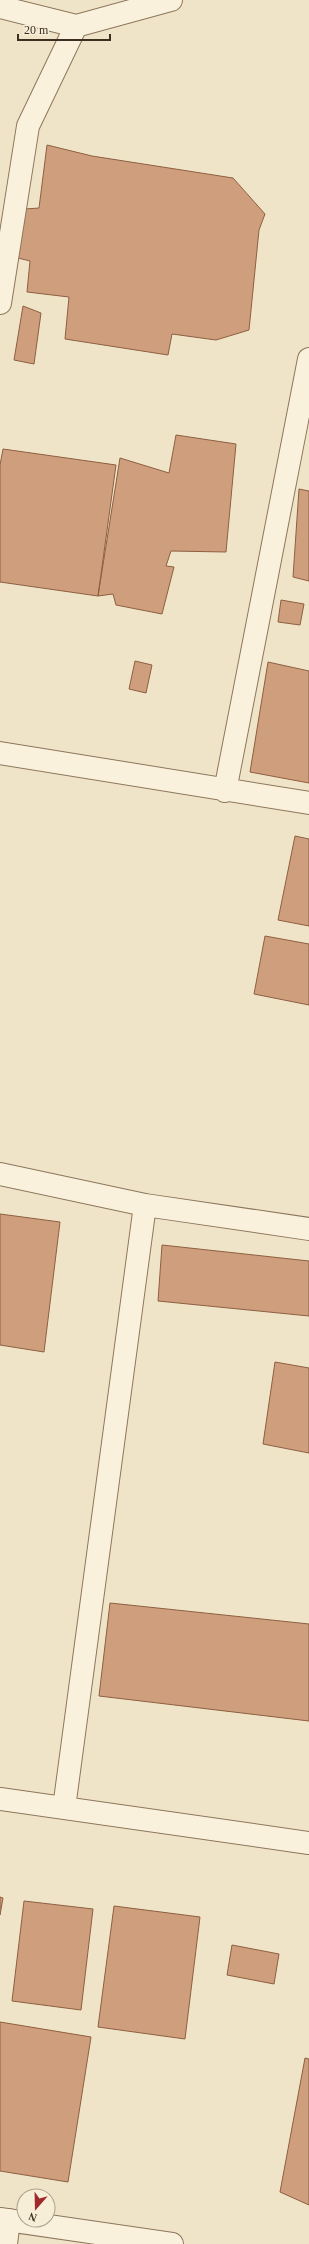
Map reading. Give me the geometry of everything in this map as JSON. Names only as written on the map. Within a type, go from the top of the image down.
[{"type":"street","points":[[0,7],[76,26],[171,0]]},
{"type":"street","points":[[0,303],[28,126],[76,26]]},
{"type":"street","points":[[225,791],[309,358]]},
{"type":"street","points":[[0,753],[225,791],[309,803]]},
{"type":"street","points":[[0,1174],[145,1205],[309,1229]]},
{"type":"street","points":[[64,1808],[145,1205]]},
{"type":"street","points":[[0,1799],[309,1843]]},
{"type":"street","points":[[6,2244],[5,2220],[172,2244]]},
{"type":"building","points":[[47,145],[92,156],[233,178],[265,214],[259,230],[249,330],[216,340],[172,334],[168,355],[65,339],[69,297],[27,292],[30,261],[10,256],[25,209],[39,208]]},
{"type":"building","points":[[23,306],[41,313],[34,364],[14,360]]},
{"type":"building","points":[[176,435],[236,444],[226,552],[171,551],[166,566],[174,567],[162,614],[116,605],[113,594],[98,596],[120,458],[169,473]]},
{"type":"building","points":[[3,449],[116,465],[98,596],[0,582],[0,465]]},
{"type":"building","points":[[299,489],[309,491],[309,581],[293,577]]},
{"type":"building","points":[[281,600],[304,604],[300,625],[278,622]]},
{"type":"building","points":[[135,661],[152,665],[146,693],[129,689]]},
{"type":"building","points":[[268,662],[309,671],[309,783],[250,772]]},
{"type":"building","points":[[295,836],[309,839],[309,926],[278,920]]},
{"type":"building","points":[[265,936],[309,944],[309,1005],[254,994]]},
{"type":"building","points":[[0,1214],[60,1222],[44,1352],[0,1345]]},
{"type":"building","points":[[162,1245],[309,1261],[309,1316],[158,1301]]},
{"type":"building","points":[[275,1362],[309,1368],[309,1453],[263,1444]]},
{"type":"building","points":[[110,1603],[309,1624],[309,1721],[99,1696]]},
{"type":"building","points":[[0,1897],[3,1898],[0,1915]]},
{"type":"building","points":[[24,1901],[93,1909],[81,2010],[12,2001]]},
{"type":"building","points":[[114,1906],[200,1917],[185,2039],[98,2027]]},
{"type":"building","points":[[232,1945],[279,1954],[274,1984],[227,1975]]},
{"type":"building","points":[[0,2022],[91,2037],[68,2182],[0,2171]]},
{"type":"building","points":[[305,2058],[309,2059],[309,2205],[280,2192]]}]
